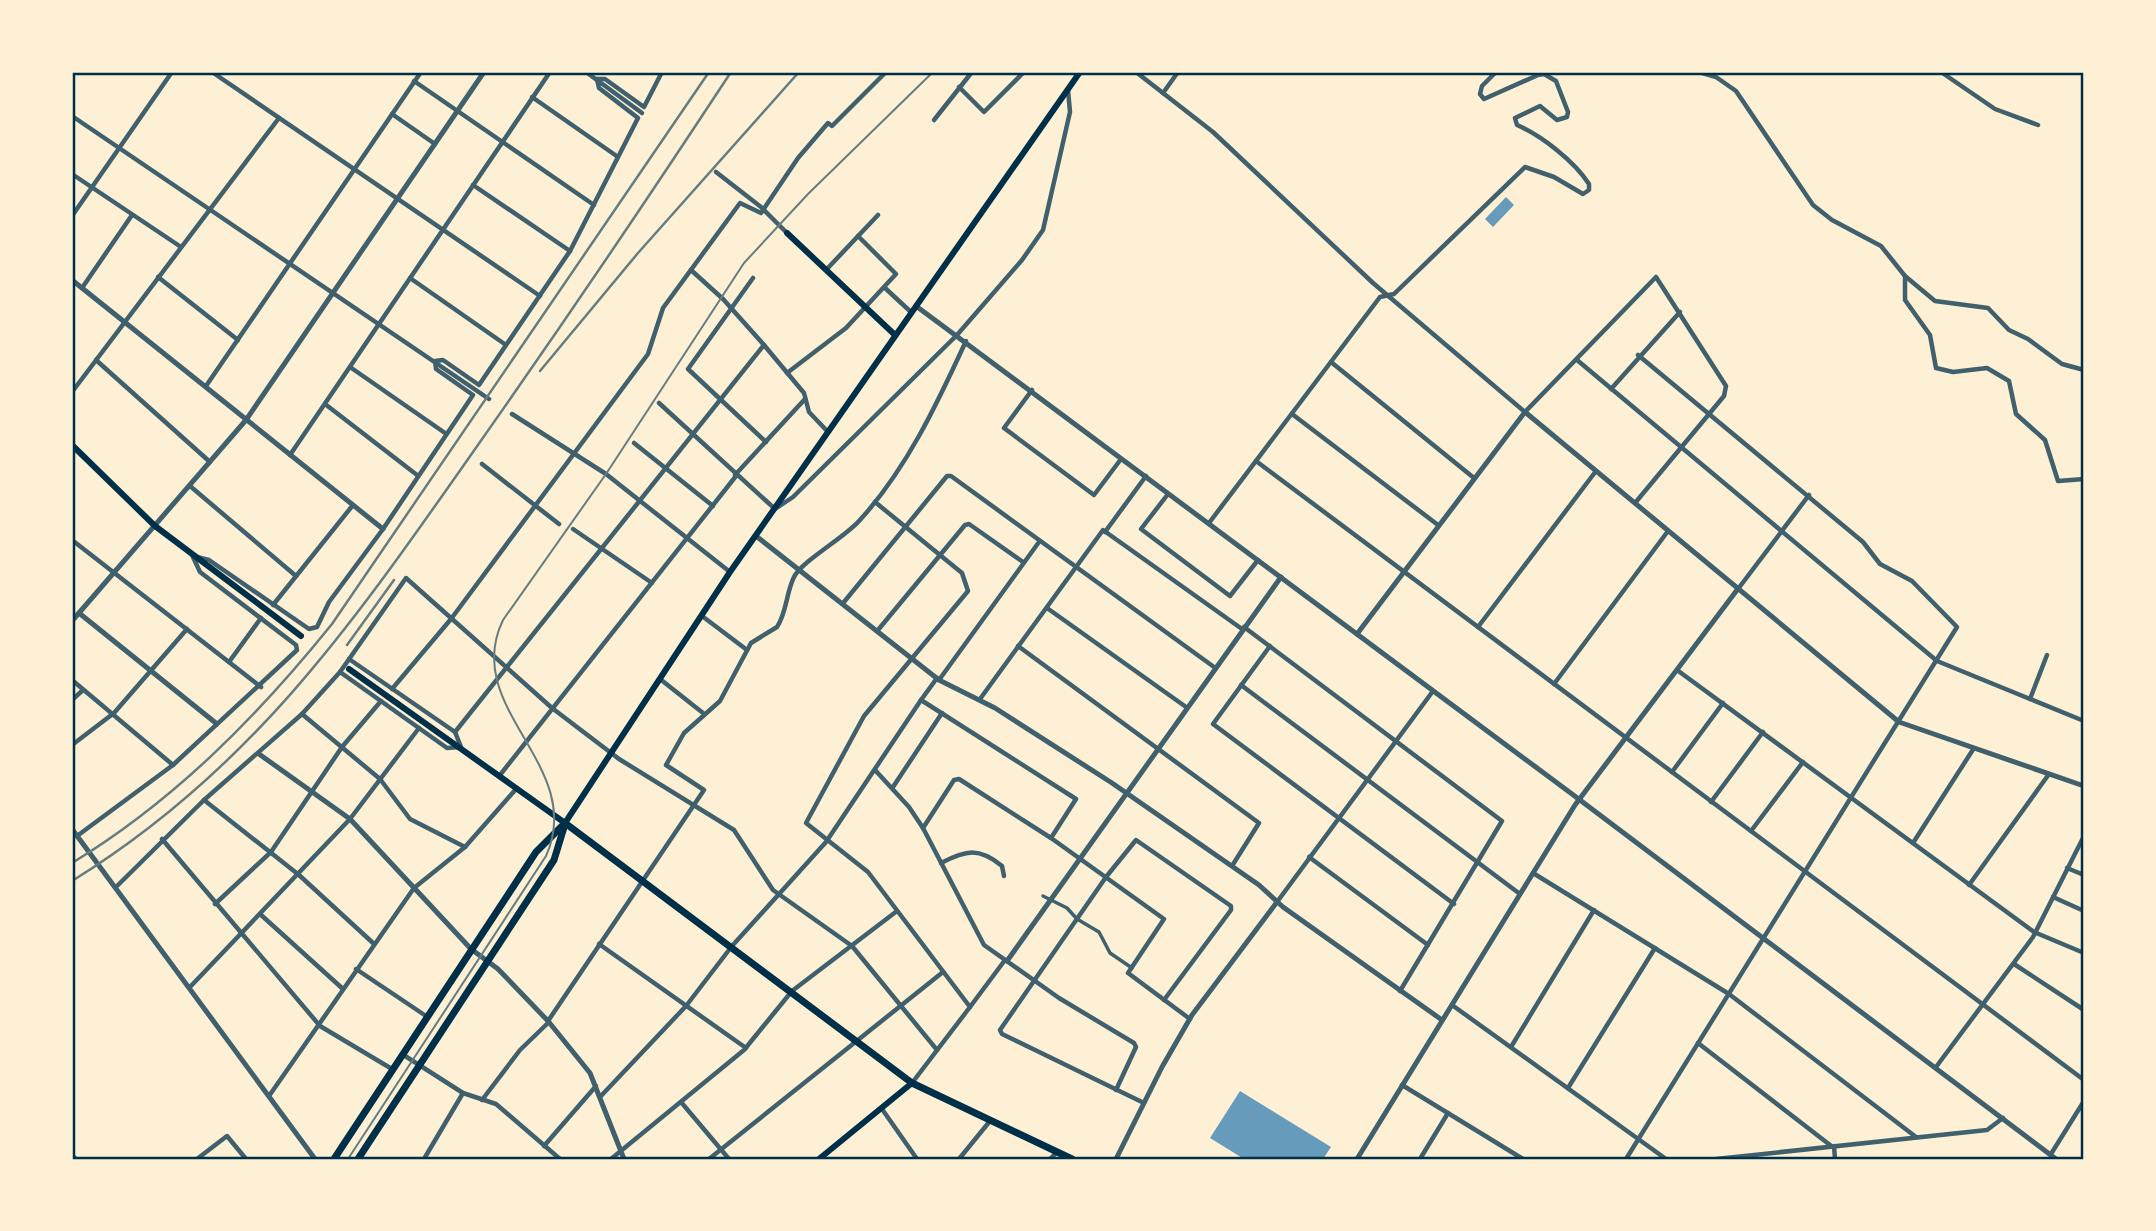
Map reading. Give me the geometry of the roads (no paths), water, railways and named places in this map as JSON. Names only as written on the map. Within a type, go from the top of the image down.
[{"type":"main road","points":[[334,1159],[536,852],[565,823],[730,572],[1080,72]]},
{"type":"main road","points":[[787,233],[895,335]]},
{"type":"main road","points":[[72,445],[155,526],[301,636]]},
{"type":"main road","points":[[349,668],[643,879],[912,1083],[1072,1159]]},
{"type":"main road","points":[[358,1159],[554,860],[565,823]]},
{"type":"main road","points":[[819,1159],[912,1083]]},
{"type":"street","points":[[72,216],[172,72]]},
{"type":"street","points":[[212,72],[397,201],[540,296]]},
{"type":"street","points":[[206,386],[421,72]]},
{"type":"street","points":[[72,621],[246,420],[484,72]]},
{"type":"street","points":[[290,456],[550,72]]},
{"type":"street","points":[[586,72],[642,113]]},
{"type":"street","points":[[597,79],[605,79],[644,107],[662,72]]},
{"type":"street","points":[[392,689],[451,619],[571,453],[648,354],[658,317],[740,203],[761,213],[765,210],[771,195],[828,123],[832,125],[886,72]]},
{"type":"street","points":[[934,120],[972,72]]},
{"type":"street","points":[[959,87],[984,112],[1024,72]]},
{"type":"street","points":[[1136,72],[1213,132],[1387,295],[1737,590],[1899,722],[2084,786]]},
{"type":"street","points":[[1163,93],[1178,72]]},
{"type":"street","points":[[1209,523],[1380,297],[1394,294],[1525,167],[1554,177],[1583,194],[1589,190],[1589,184],[1580,170],[1538,135],[1517,125],[1515,118],[1540,106],[1557,120],[1567,117],[1568,112],[1556,81],[1544,74],[1538,75],[1484,99],[1480,94],[1482,86],[1496,72]]},
{"type":"street","points":[[1699,72],[1716,77],[1736,91],[1813,205],[1832,220],[1881,246],[1905,276],[1941,304],[1974,304],[1988,308],[2009,330],[2028,339],[2062,365],[2084,370]]},
{"type":"street","points":[[1941,72],[1995,109],[2038,125]]},
{"type":"street","points":[[435,362],[443,360],[479,385],[570,251],[638,118],[599,88],[597,79]]},
{"type":"street","points":[[414,81],[594,205]]},
{"type":"street","points":[[659,403],[775,509],[816,476],[957,334],[1022,260],[1043,230],[1070,112],[1068,88]]},
{"type":"street","points":[[533,97],[618,157]]},
{"type":"street","points":[[392,114],[435,145]]},
{"type":"street","points":[[72,117],[489,398]]},
{"type":"street","points":[[72,392],[279,118]]},
{"type":"street","points":[[716,172],[765,210],[787,233]]},
{"type":"street","points":[[72,174],[181,247]]},
{"type":"street","points":[[473,185],[570,251]]},
{"type":"street","points":[[82,288],[132,215]]},
{"type":"street","points":[[826,270],[878,215]]},
{"type":"street","points":[[787,373],[866,308],[896,274],[858,236]]},
{"type":"street","points":[[691,270],[764,345],[805,398],[809,411],[828,433]]},
{"type":"street","points":[[1905,276],[1905,300],[1930,335],[1936,368],[1953,372],[1987,368],[2004,378],[2012,386],[2018,417],[2045,440],[2058,481],[2084,480]]},
{"type":"street","points":[[158,277],[237,340]]},
{"type":"street","points":[[1357,634],[1525,412],[1656,277],[1726,386],[1724,396],[1635,503]]},
{"type":"street","points":[[410,278],[506,345]]},
{"type":"street","points":[[753,278],[688,369],[766,442]]},
{"type":"street","points":[[72,280],[383,529]]},
{"type":"street","points":[[885,288],[912,313]]},
{"type":"street","points":[[916,306],[967,341],[2053,1156],[2084,1101]]},
{"type":"street","points":[[1611,389],[1638,355],[1680,312]]},
{"type":"street","points":[[482,1100],[520,1050],[549,1022],[704,790],[666,765],[672,749],[703,713],[720,701],[755,639],[777,627],[782,620],[794,577],[800,568],[838,542],[875,502],[917,439],[967,341]]},
{"type":"street","points":[[455,732],[764,345]]},
{"type":"street","points":[[1626,1159],[1957,627],[1912,581],[1880,564],[1869,547],[1809,495],[1638,355]]},
{"type":"street","points":[[96,360],[210,462]]},
{"type":"street","points":[[1577,360],[1937,661],[2084,721]]},
{"type":"street","points":[[193,556],[209,559],[309,629],[317,627],[329,602],[383,529],[472,395],[436,369],[435,362]]},
{"type":"street","points":[[1331,362],[1474,478]]},
{"type":"street","points":[[350,367],[445,433]]},
{"type":"street","points":[[1032,390],[1004,428],[1094,495],[1122,458]]},
{"type":"street","points":[[500,775],[736,476],[805,398]]},
{"type":"street","points":[[325,404],[417,475]]},
{"type":"street","points":[[512,414],[641,499],[730,572]]},
{"type":"street","points":[[1292,414],[1438,525]]},
{"type":"street","points":[[634,443],[713,506]]},
{"type":"street","points":[[1256,461],[2084,1080]]},
{"type":"street","points":[[482,464],[559,524]]},
{"type":"street","points":[[1478,627],[1596,471]]},
{"type":"street","points":[[844,602],[947,476],[951,476],[1074,569],[1214,667]]},
{"type":"street","points":[[1105,532],[1146,476]]},
{"type":"street","points":[[190,486],[296,576]]},
{"type":"street","points":[[1169,493],[1141,529],[1230,596],[1258,560]]},
{"type":"street","points":[[1357,1159],[1579,799],[1809,495]]},
{"type":"street","points":[[875,502],[962,573],[968,591],[864,716],[806,823],[868,872],[970,1007]]},
{"type":"street","points":[[273,605],[353,505]]},
{"type":"street","points":[[877,630],[965,524],[970,523],[1023,562]]},
{"type":"street","points":[[573,529],[652,583]]},
{"type":"street","points":[[980,699],[1103,530],[1270,646],[1502,821],[1479,864],[1401,990]]},
{"type":"street","points":[[1554,684],[1668,531]]},
{"type":"street","points":[[756,536],[844,602],[938,679],[980,699],[1125,792],[1232,866],[1277,902],[1442,1020]]},
{"type":"street","points":[[72,540],[261,687]]},
{"type":"street","points":[[600,1097],[686,1006],[732,946],[828,838],[921,700],[1039,542]]},
{"type":"street","points":[[77,836],[173,765],[261,687],[298,649],[200,572],[193,556]]},
{"type":"street","points":[[912,1083],[1006,961],[1046,898],[1079,858],[1281,577]]},
{"type":"street","points":[[116,887],[162,839],[302,714],[340,672],[406,578],[552,708],[612,754],[734,830],[778,894],[852,946],[937,1050]]},
{"type":"street","points":[[72,607],[217,724]]},
{"type":"street","points":[[1046,607],[1186,707]]},
{"type":"street","points":[[702,616],[747,650]]},
{"type":"street","points":[[229,662],[261,618]]},
{"type":"street","points":[[72,745],[114,713],[187,629]]},
{"type":"street","points":[[1018,646],[1259,822],[1232,866]]},
{"type":"street","points":[[1270,646],[1213,724],[1454,904]]},
{"type":"street","points":[[2030,699],[2047,655]]},
{"type":"street","points":[[340,672],[447,748],[461,747],[455,732],[349,659]]},
{"type":"street","points":[[1677,670],[2034,932],[2084,953]]},
{"type":"street","points":[[660,679],[703,713]]},
{"type":"street","points":[[72,680],[173,765]]},
{"type":"street","points":[[1241,685],[1520,894]]},
{"type":"street","points":[[72,700],[83,690]]},
{"type":"street","points":[[1116,1159],[1190,1019],[1433,691]]},
{"type":"street","points":[[921,700],[1076,799],[1051,838]]},
{"type":"street","points":[[215,904],[271,852],[342,747],[381,701]]},
{"type":"street","points":[[1672,772],[1723,703]]},
{"type":"street","points":[[893,787],[942,713]]},
{"type":"street","points":[[302,714],[380,779],[410,819],[465,848]]},
{"type":"street","points":[[190,987],[349,819],[419,728]]},
{"type":"street","points":[[1712,802],[1763,732]]},
{"type":"street","points":[[1913,843],[1974,748]]},
{"type":"street","points":[[259,754],[349,819],[471,949],[488,960],[549,1022],[576,1053],[596,1086],[624,1159]]},
{"type":"street","points":[[1751,831],[1802,762]]},
{"type":"street","points":[[875,770],[893,787],[923,828],[977,935],[1006,961],[1134,1043],[1136,1046],[1116,1090]]},
{"type":"street","points":[[1969,885],[2049,774]]},
{"type":"street","points":[[923,828],[954,780],[959,779],[1106,877],[1164,919],[1128,973],[1190,1019]]},
{"type":"street","points":[[269,1096],[320,1026],[373,943],[414,888],[465,848],[518,788]]},
{"type":"street","points":[[204,800],[299,874],[373,943]]},
{"type":"street","points":[[72,829],[315,1159]]},
{"type":"street","points":[[1936,1067],[2014,964],[2034,932],[2084,836]]},
{"type":"street","points":[[162,839],[320,1026],[392,1069]]},
{"type":"street","points":[[1144,1103],[1002,1034],[1001,1026],[1106,877],[1136,840],[1231,906],[1231,910],[1164,1000]]},
{"type":"street","points":[[941,863],[974,850],[1002,866],[1004,876]]},
{"type":"street","points":[[1309,857],[1429,945]]},
{"type":"street","points":[[2067,868],[2084,875]]},
{"type":"street","points":[[1533,873],[1729,994],[1916,1137]]},
{"type":"street","points":[[2053,897],[2084,911]]},
{"type":"street","points":[[1046,898],[1067,908],[1077,919],[1099,932],[1110,953],[1132,968]]},
{"type":"street","points":[[1511,1047],[1594,910]]},
{"type":"street","points":[[611,1159],[746,1048],[792,990],[897,911]]},
{"type":"street","points":[[260,914],[343,989]]},
{"type":"street","points":[[599,944],[746,1048]]},
{"type":"street","points":[[1568,1088],[1655,947]]},
{"type":"street","points":[[2014,964],[2084,1010]]},
{"type":"street","points":[[356,969],[426,1016]]},
{"type":"street","points":[[709,1159],[943,972]]},
{"type":"street","points":[[1452,1005],[1666,1159]]},
{"type":"street","points":[[1698,1043],[1833,1146],[1835,1159]]},
{"type":"street","points":[[402,1054],[463,1093],[496,1104],[560,1159]]},
{"type":"street","points":[[1402,1085],[1515,1157],[1523,1159]]},
{"type":"street","points":[[544,1146],[596,1086]]},
{"type":"street","points":[[424,1159],[463,1093]]},
{"type":"street","points":[[681,1102],[729,1159]]},
{"type":"street","points":[[882,1109],[917,1159]]},
{"type":"street","points":[[1420,1159],[1448,1113]]},
{"type":"street","points":[[1716,1159],[1987,1129],[2003,1118]]},
{"type":"street","points":[[959,1159],[990,1120]]},
{"type":"street","points":[[197,1159],[227,1136],[246,1159]]},
{"type":"street","points":[[1051,1159],[1056,1152]]},
{"type":"street","points":[[72,1155],[76,1159]]},
{"type":"water","points":[[1506,197],[1514,205],[1493,227],[1485,219]]},
{"type":"water","points":[[1240,1091],[1331,1147],[1323,1159],[1244,1159],[1210,1138]]},
{"type":"tram line","points":[[348,1159],[546,856],[554,823],[551,793],[497,682],[494,652],[503,620],[606,474],[744,263],[808,194],[933,72]]},
{"type":"railway","points":[[72,863],[145,813],[212,755],[274,692],[332,624],[709,72]]},
{"type":"railway","points":[[72,881],[136,837],[194,791],[247,741],[341,633],[429,515],[506,405],[731,72]]},
{"type":"railway","points":[[540,371],[638,253],[799,72]]},
{"type":"railway","points":[[347,645],[394,580]]}]
